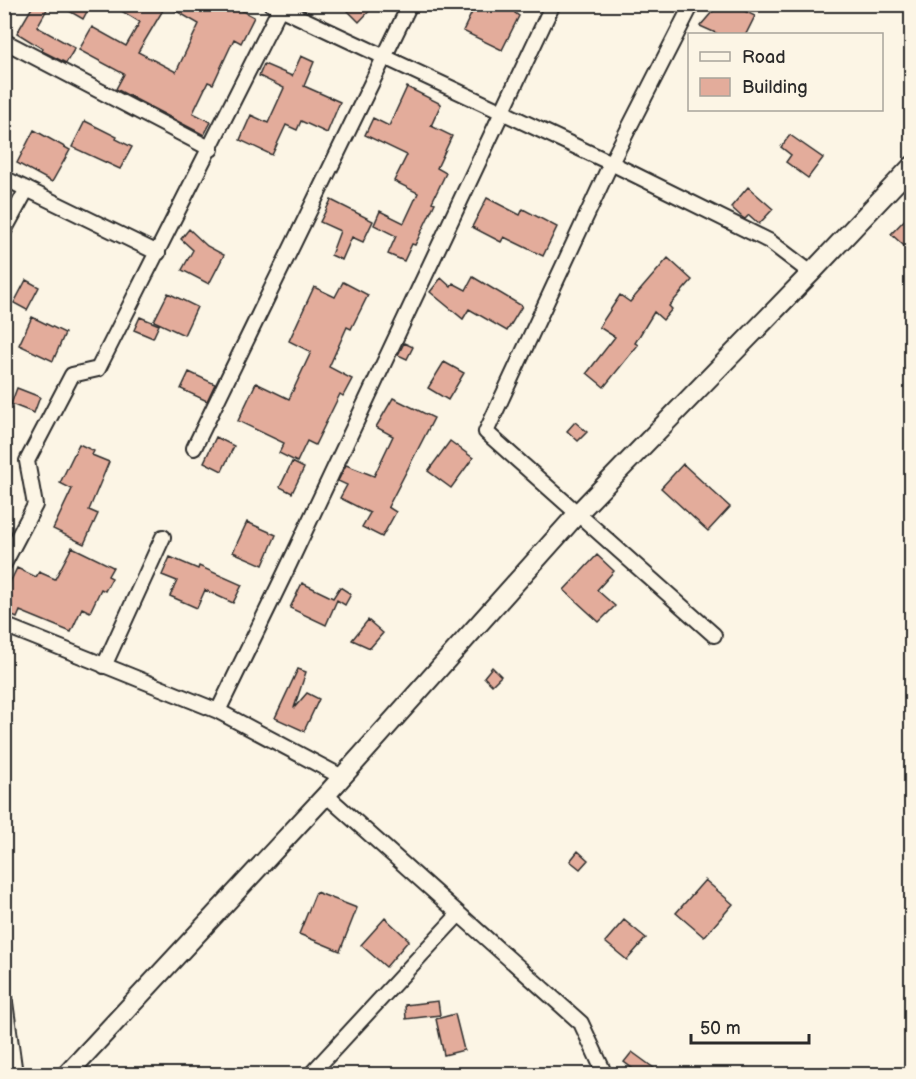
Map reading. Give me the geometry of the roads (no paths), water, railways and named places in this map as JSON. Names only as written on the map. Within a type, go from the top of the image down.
[{"type":"street","points":[[194,448],[410,4]]},
{"type":"street","points":[[218,711],[553,4]]},
{"type":"street","points":[[692,4],[611,163],[486,432],[579,512],[714,635]]},
{"type":"street","points":[[4,564],[35,505],[27,461],[72,375],[98,369],[211,149],[278,6],[611,163],[769,241],[811,273]]},
{"type":"street","points":[[4,41],[211,149]]},
{"type":"street","points":[[67,1074],[326,795],[579,512],[912,166]]},
{"type":"street","points":[[4,178],[158,253]]},
{"type":"street","points":[[4,231],[27,189]]},
{"type":"street","points":[[104,666],[163,537]]},
{"type":"street","points":[[4,625],[218,711],[342,777]]},
{"type":"street","points":[[326,795],[581,1023],[603,1074]]},
{"type":"street","points":[[311,1074],[459,914]]},
{"type":"street","points":[[4,995],[15,1074]]}]
